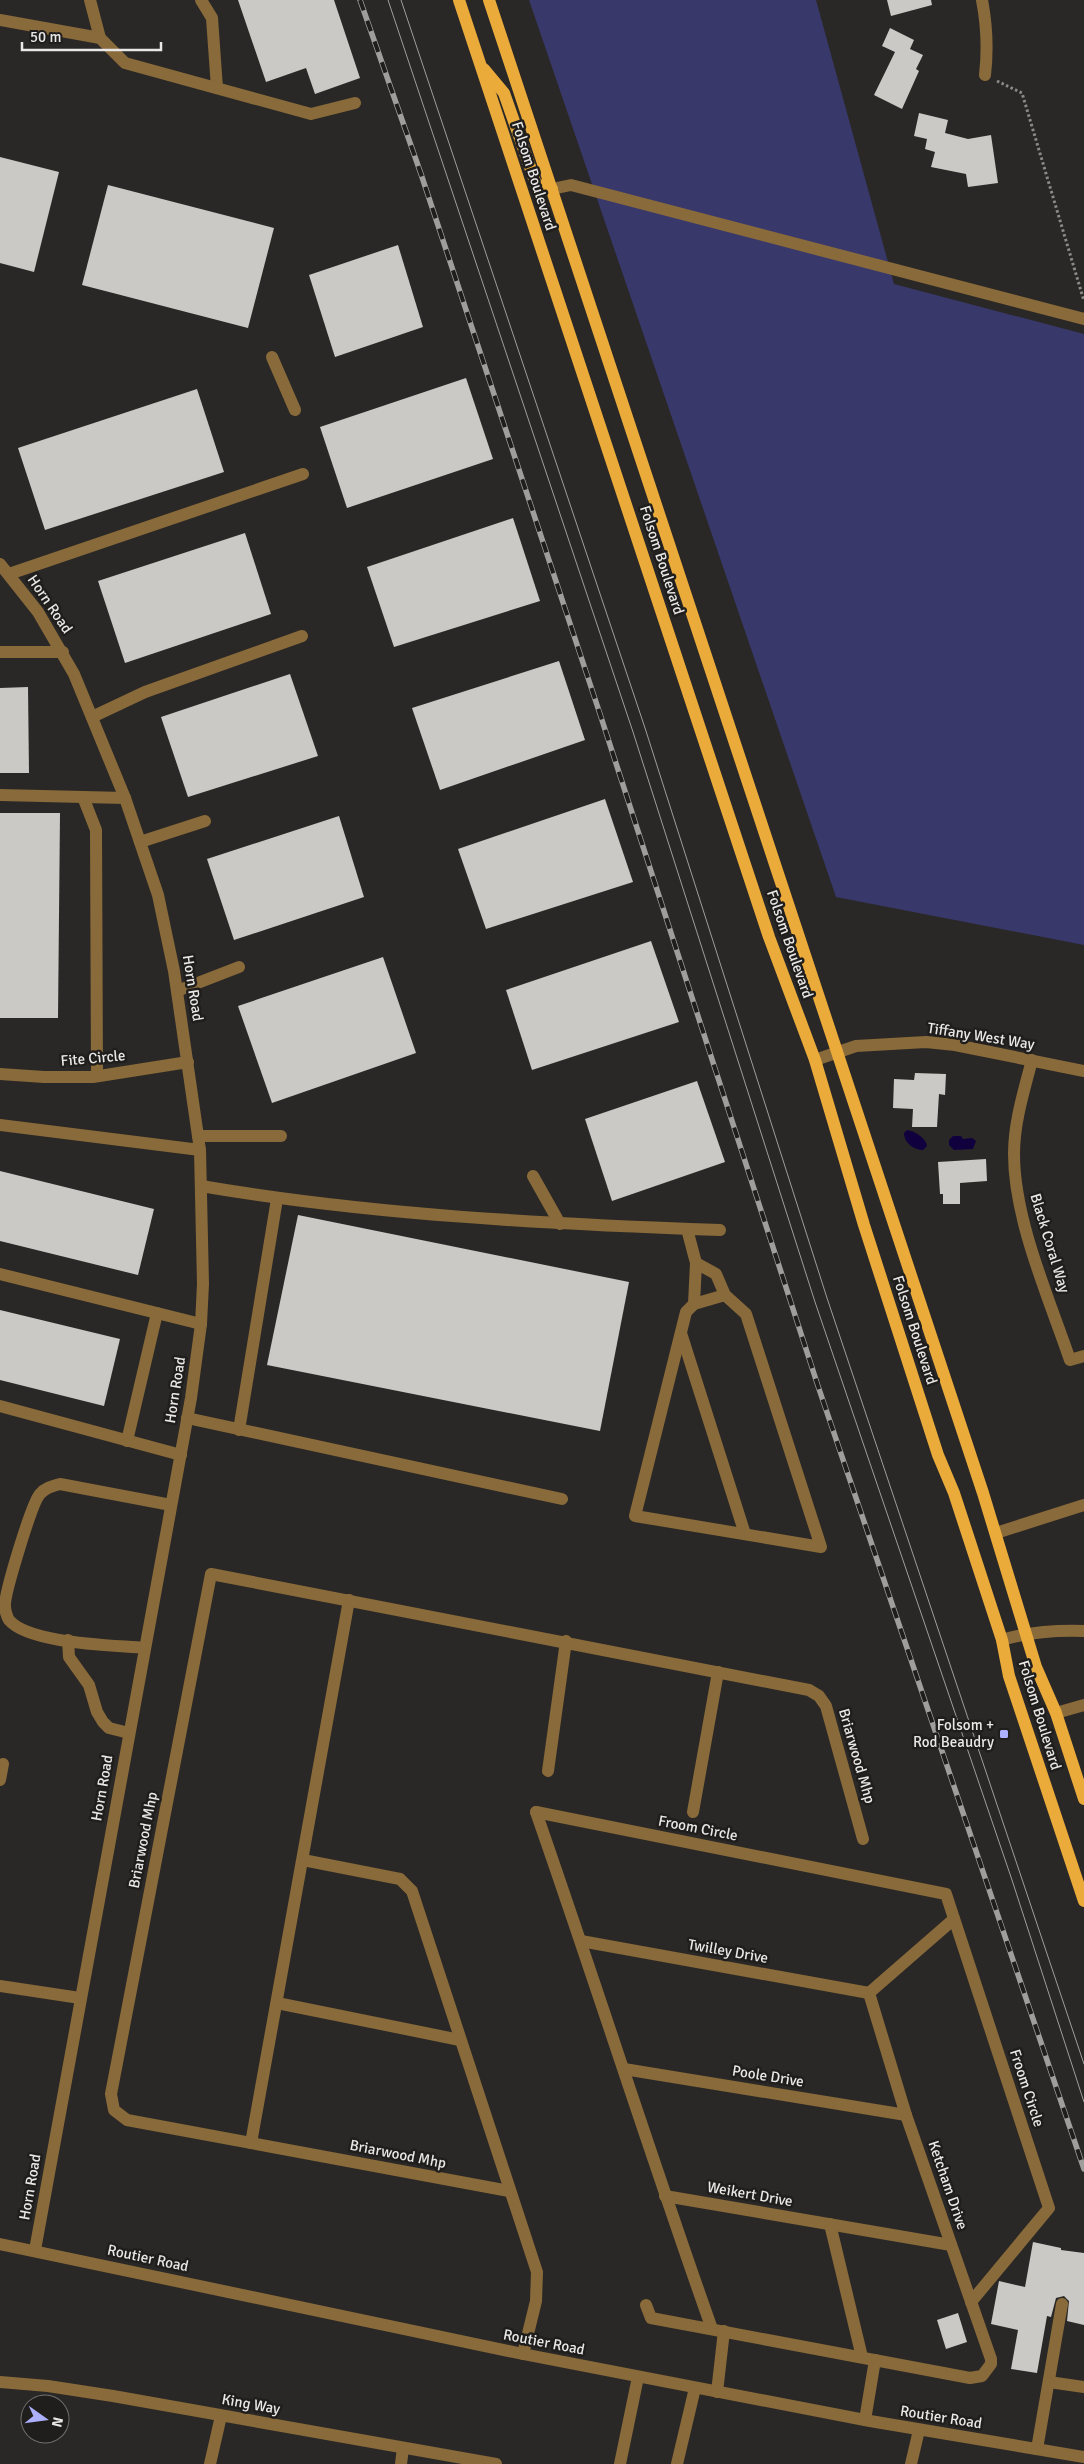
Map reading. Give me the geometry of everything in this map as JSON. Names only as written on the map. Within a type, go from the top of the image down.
[{"type":"main road","name":"Folsom Boulevard","points":[[459,0],[769,936],[815,1060],[878,1271],[938,1455],[954,1493],[1002,1640],[1009,1676],[1084,1900]]},
{"type":"main road","name":"Folsom Boulevard","points":[[490,0],[996,1533],[1036,1667],[1080,1772],[1084,1799]]},
{"type":"main road","points":[[480,63],[504,92],[536,184],[552,189]]},
{"type":"street","points":[[90,0],[100,38],[125,63],[311,114],[355,103]]},
{"type":"street","points":[[201,0],[212,18],[217,88]]},
{"type":"street","points":[[982,0],[987,25],[988,52],[985,75]]},
{"type":"street","points":[[0,20],[100,38]]},
{"type":"street","points":[[552,189],[571,185],[1084,319]]},
{"type":"street","points":[[272,357],[295,410]]},
{"type":"street","points":[[4,569],[303,474]]},
{"type":"street","name":"Horn Road","points":[[4,569],[38,612],[63,652],[125,798],[158,895],[177,991],[200,1150],[203,1284],[201,1324],[181,1455],[35,2250]]},
{"type":"street","points":[[92,717],[145,692],[302,636]]},
{"type":"street","points":[[0,652],[63,652]]},
{"type":"street","points":[[0,795],[125,798]]},
{"type":"street","points":[[83,797],[96,830],[97,1076]]},
{"type":"street","points":[[140,842],[205,821]]},
{"type":"street","points":[[177,991],[239,967]]},
{"type":"street","name":"Tiffany West Way","points":[[815,1060],[856,1046],[926,1042],[1084,1071]]},
{"type":"street","name":"Black Coral Way","points":[[1032,1060],[1017,1120],[1014,1152],[1018,1201],[1070,1360],[1084,1356]]},
{"type":"street","name":"Fite Circle","points":[[0,1074],[44,1078],[97,1076],[188,1062]]},
{"type":"street","points":[[0,1125],[200,1150]]},
{"type":"street","points":[[198,1136],[281,1136]]},
{"type":"street","points":[[533,1176],[560,1224]]},
{"type":"street","points":[[200,1186],[277,1199],[560,1224],[720,1230]]},
{"type":"street","points":[[239,1430],[277,1199]]},
{"type":"street","points":[[687,1229],[696,1263],[694,1304]]},
{"type":"street","points":[[696,1263],[716,1274],[725,1295],[746,1314],[821,1547],[635,1516],[686,1312],[694,1304],[725,1295]]},
{"type":"street","points":[[0,1274],[201,1324]]},
{"type":"street","points":[[127,1440],[157,1313]]},
{"type":"street","points":[[681,1333],[745,1534]]},
{"type":"street","points":[[0,1406],[181,1455]]},
{"type":"street","points":[[187,1418],[562,1499]]},
{"type":"street","points":[[145,1648],[68,1640],[22,1631],[8,1619],[4,1605],[27,1522],[39,1495],[47,1488],[60,1484],[172,1504]]},
{"type":"street","points":[[996,1533],[1084,1505]]},
{"type":"street","name":"Briarwood Mhp","points":[[509,2191],[126,2120],[114,2110],[111,2094],[211,1574],[809,1690],[819,1696],[826,1706],[863,1839]]},
{"type":"street","points":[[251,2143],[349,1600]]},
{"type":"street","points":[[1002,1640],[1026,1633],[1084,1631]]},
{"type":"street","points":[[68,1640],[69,1657],[89,1685],[97,1712],[103,1722],[109,1728],[129,1733]]},
{"type":"street","points":[[548,1771],[566,1642]]},
{"type":"street","points":[[694,1812],[718,1672]]},
{"type":"street","points":[[1056,1712],[1084,1705]]},
{"type":"street","points":[[0,1780],[3,1764]]},
{"type":"street","name":"Froom Circle","points":[[718,2330],[665,2196],[581,1941],[536,1812],[946,1894],[1049,2208],[972,2302]]},
{"type":"street","points":[[303,1860],[400,1879],[412,1891],[537,2272],[536,2301],[522,2354]]},
{"type":"street","points":[[869,1993],[954,1919]]},
{"type":"street","name":"Twilley Drive","points":[[581,1941],[869,1993]]},
{"type":"street","points":[[0,1986],[80,1998]]},
{"type":"street","name":"Ketcham Drive","points":[[646,2305],[651,2318],[970,2378],[982,2376],[991,2364],[972,2302],[906,2115],[869,1993]]},
{"type":"street","points":[[277,2004],[460,2040]]},
{"type":"street","name":"Poole Drive","points":[[624,2069],[906,2115]]},
{"type":"street","name":"Weikert Drive","points":[[665,2196],[951,2245]]},
{"type":"street","points":[[830,2224],[862,2357]]},
{"type":"street","name":"Routier Road","points":[[0,2244],[638,2377],[919,2430],[1084,2457]]},
{"type":"street","points":[[1037,2449],[1062,2304]]},
{"type":"street","points":[[717,2392],[718,2330]]},
{"type":"street","points":[[865,2420],[875,2360]]},
{"type":"street","points":[[620,2464],[638,2377]]},
{"type":"street","name":"King Way","points":[[0,2382],[48,2386],[496,2464]]},
{"type":"street","points":[[1049,2382],[1084,2388]]},
{"type":"street","points":[[677,2464],[695,2388]]},
{"type":"street","points":[[210,2464],[221,2416]]},
{"type":"street","points":[[911,2464],[919,2430]]},
{"type":"street","points":[[401,2464],[403,2448]]},
{"type":"path","points":[[985,75],[1022,93],[1070,262],[1084,301]]},
{"type":"shaded area","points":[[529,0],[816,0],[894,284],[1084,334],[1084,945],[836,897]]},
{"type":"shaded area","points":[[907,1130],[917,1133],[925,1140],[927,1146],[923,1150],[913,1147],[908,1143],[904,1137],[904,1133]]},
{"type":"shaded area","points":[[953,1136],[961,1136],[963,1139],[972,1138],[976,1141],[973,1149],[954,1150],[949,1145],[949,1140]]},
{"type":"building","points":[[238,0],[334,0],[360,78],[315,94],[306,68],[266,82]]},
{"type":"building","points":[[887,0],[931,0],[932,5],[891,16]]},
{"type":"building","points":[[890,28],[914,40],[910,49],[923,55],[916,69],[919,71],[902,109],[874,95],[895,52],[882,46]]},
{"type":"building","points":[[919,113],[948,120],[945,133],[968,139],[991,135],[998,183],[968,187],[966,174],[931,167],[935,152],[925,149],[927,139],[914,136]]},
{"type":"building","points":[[0,157],[59,172],[34,272],[0,263]]},
{"type":"building","points":[[108,185],[274,228],[248,328],[82,285]]},
{"type":"building","points":[[398,245],[423,327],[335,357],[309,275]]},
{"type":"building","points":[[466,378],[493,459],[347,508],[320,427]]},
{"type":"building","points":[[197,389],[224,472],[45,530],[18,448]]},
{"type":"building","points":[[513,518],[540,601],[394,647],[367,567]]},
{"type":"building","points":[[245,533],[271,614],[125,663],[98,581]]},
{"type":"building","points":[[559,661],[585,740],[440,790],[412,708]]},
{"type":"building","points":[[290,674],[318,756],[188,797],[161,717]]},
{"type":"building","points":[[28,687],[29,773],[0,773],[0,688]]},
{"type":"building","points":[[605,799],[633,882],[486,929],[458,849]]},
{"type":"building","points":[[0,813],[60,813],[58,1018],[0,1018]]},
{"type":"building","points":[[339,816],[364,897],[234,940],[207,859]]},
{"type":"building","points":[[651,941],[679,1022],[532,1070],[506,990]]},
{"type":"building","points":[[383,957],[416,1053],[272,1103],[238,1006]]},
{"type":"building","points":[[915,1073],[946,1074],[945,1095],[939,1094],[937,1127],[912,1127],[913,1109],[893,1108],[894,1079],[914,1080]]},
{"type":"building","points":[[697,1081],[725,1162],[612,1201],[585,1119]]},
{"type":"building","points":[[986,1159],[987,1181],[960,1183],[960,1204],[943,1204],[943,1194],[940,1194],[938,1162]]},
{"type":"building","points":[[0,1171],[154,1209],[138,1275],[0,1241]]},
{"type":"building","points":[[298,1215],[629,1282],[600,1431],[267,1365]]},
{"type":"building","points":[[0,1310],[120,1339],[104,1406],[0,1380]]},
{"type":"building","points":[[1033,2242],[1061,2248],[1061,2250],[1084,2253],[1084,2325],[1067,2321],[1069,2301],[1064,2296],[1056,2298],[1051,2317],[1047,2316],[1037,2373],[1011,2369],[1018,2330],[991,2324],[999,2281],[1025,2287]]},
{"type":"building","points":[[958,2313],[967,2342],[946,2349],[937,2320]]},
{"type":"tram line","points":[[388,0],[633,732],[815,1302],[1012,1880],[1084,2102]]},
{"type":"tram line","points":[[401,0],[645,728],[827,1298],[1084,2064]]},
{"type":"railway","points":[[360,0],[421,174],[600,714],[818,1386],[1084,2169]]},
{"type":"place","name":"Folsom + Rod Beaudry","points":[[1004,1734]]}]
